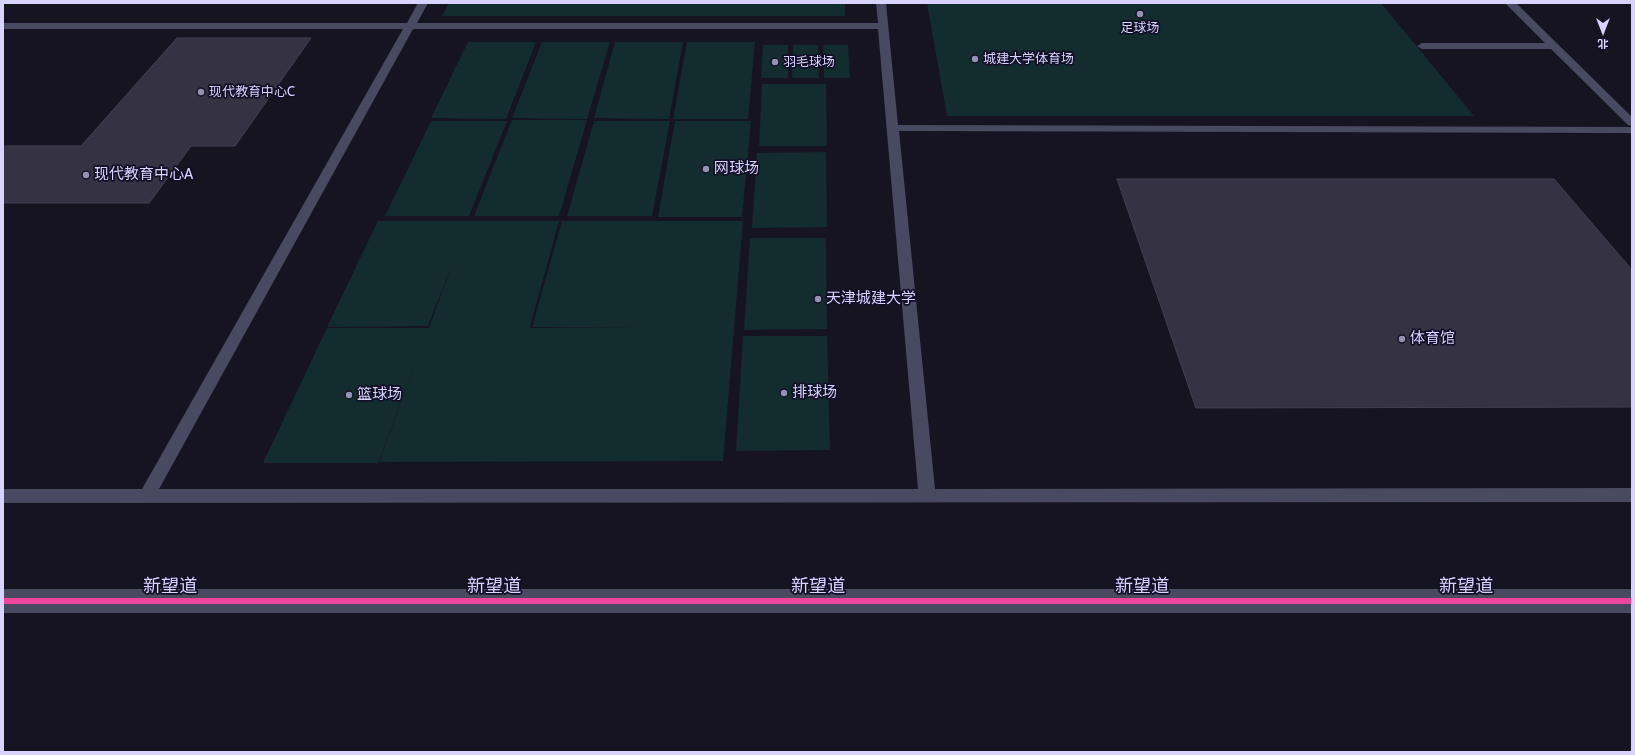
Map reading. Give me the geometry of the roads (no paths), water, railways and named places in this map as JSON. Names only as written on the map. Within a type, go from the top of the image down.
[{"type":"street","name":"新望道","points":[[3,601],[1632,601]]},
{"type":"lane","points":[[147,496],[423,3]]},
{"type":"lane","points":[[881,3],[927,495]]},
{"type":"lane","points":[[1510,3],[1632,123]]},
{"type":"lane","points":[[3,26],[883,26]]},
{"type":"lane","points":[[1422,46],[1553,46]]},
{"type":"lane","points":[[893,128],[1632,130]]},
{"type":"lane","points":[[3,496],[1632,495]]},
{"type":"place","name":"足球场","points":[[1140,14]]},
{"type":"place","name":"城建大学体育场","points":[[975,59]]},
{"type":"place","name":"羽毛球场","points":[[775,62]]},
{"type":"place","name":"现代教育中心C","points":[[201,92]]},
{"type":"place","name":"网球场","points":[[706,169]]},
{"type":"place","name":"现代教育中心A","points":[[86,175]]},
{"type":"place","name":"天津城建大学","points":[[818,299]]},
{"type":"place","name":"体育馆","points":[[1402,339]]},
{"type":"place","name":"排球场","points":[[784,393]]},
{"type":"place","name":"篮球场","points":[[349,395]]}]
